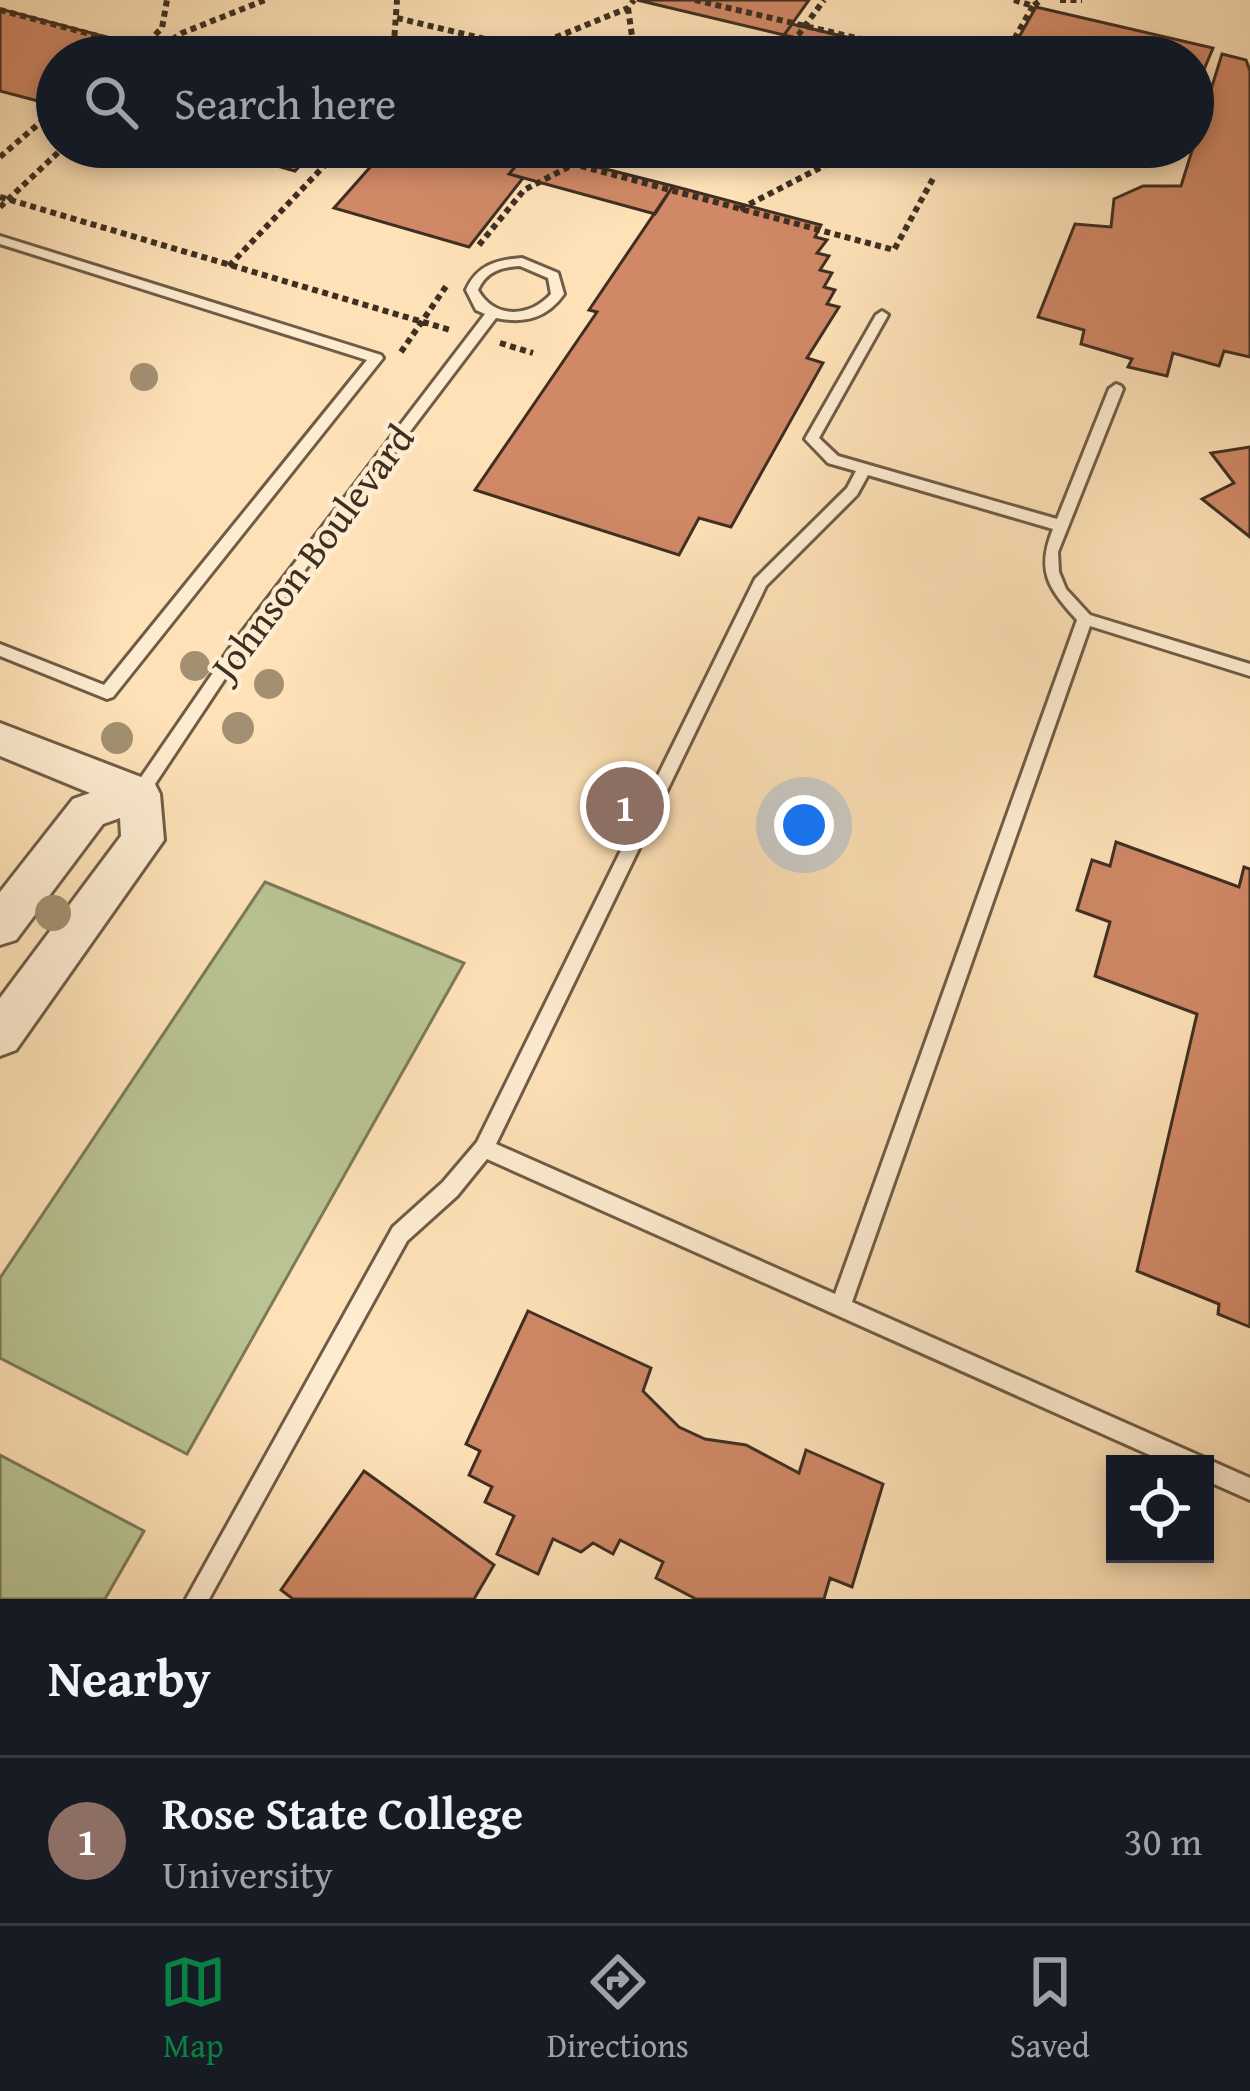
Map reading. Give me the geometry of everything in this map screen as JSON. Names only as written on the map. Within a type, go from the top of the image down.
[{"type":"street","points":[[0,740],[139,794]]},
{"type":"street","points":[[0,926],[88,812],[139,794]]},
{"type":"street","name":"Johnson Boulevard","points":[[0,1035],[143,839],[139,794]]},
{"type":"lane","points":[[0,240],[376,358],[107,693],[0,650]]},
{"type":"lane","points":[[521,262],[554,276],[558,294],[544,309],[519,317],[492,314],[481,308],[472,290],[482,272],[521,262]]},
{"type":"lane","name":"Johnson Boulevard","points":[[139,794],[237,649],[492,314]]},
{"type":"lane","points":[[882,315],[812,439],[833,460],[1062,526]]},
{"type":"lane","points":[[1116,389],[1052,552],[1052,572],[1060,592],[1085,619],[1250,670]]},
{"type":"lane","points":[[197,1599],[400,1234],[450,1189],[484,1148],[760,584],[852,491],[864,470]]},
{"type":"lane","points":[[841,1308],[1085,619]]},
{"type":"lane","points":[[484,1148],[1174,1455]]},
{"type":"lane","points":[[1214,1473],[1250,1489]]},
{"type":"path","points":[[154,36],[162,28],[166,0]]},
{"type":"path","points":[[178,36],[265,0]]},
{"type":"path","points":[[395,36],[397,0]]},
{"type":"path","points":[[559,36],[628,8],[634,0]]},
{"type":"path","points":[[695,0],[848,36]]},
{"type":"path","points":[[793,36],[824,0]]},
{"type":"path","points":[[1014,0],[1034,6]]},
{"type":"path","points":[[1016,36],[1041,0]]},
{"type":"path","points":[[1060,0],[1082,0]]},
{"type":"path","points":[[628,8],[632,36]]},
{"type":"path","points":[[0,10],[97,36]]},
{"type":"path","points":[[397,18],[472,36]]},
{"type":"path","points":[[0,157],[36,126]]},
{"type":"path","points":[[0,207],[39,168]]},
{"type":"path","points":[[230,266],[322,168]]},
{"type":"path","points":[[589,168],[894,250],[934,175]]},
{"type":"path","points":[[740,209],[820,168]]},
{"type":"path","points":[[4,198],[533,353]]},
{"type":"green space","points":[[265,882],[464,963],[187,1454],[0,1358],[0,1278]]},
{"type":"green space","points":[[0,1455],[144,1531],[105,1599],[0,1599]]},
{"type":"building","points":[[637,0],[809,0],[784,35]]},
{"type":"building","points":[[1036,7],[1161,36],[1020,36]]},
{"type":"building","points":[[0,9],[102,36],[36,36],[36,101],[0,91]]},
{"type":"building","points":[[792,24],[842,36],[788,36],[784,35]]},
{"type":"building","points":[[1222,54],[1246,60],[1250,71],[1250,357],[1224,351],[1219,366],[1173,353],[1167,376],[1128,367],[1132,359],[1081,344],[1084,330],[1038,317],[1075,224],[1111,227],[1114,199],[1143,186],[1181,186],[1187,168],[1214,168],[1214,80]]},
{"type":"building","points":[[369,168],[514,168],[509,174],[523,178],[469,247],[334,208]]},
{"type":"building","points":[[514,168],[602,168],[673,186],[655,214],[509,174]]},
{"type":"building","points":[[673,186],[821,225],[815,237],[827,240],[817,253],[829,256],[820,270],[832,273],[824,287],[835,290],[827,304],[839,307],[807,358],[823,363],[731,527],[699,518],[679,555],[475,490],[597,312],[589,310]]},
{"type":"building","points":[[1250,447],[1250,537],[1202,499],[1234,483],[1211,453]]},
{"type":"building","points":[[1116,842],[1239,887],[1244,867],[1250,869],[1250,1327],[1218,1314],[1219,1304],[1137,1271],[1197,1014],[1095,976],[1110,922],[1077,910],[1092,860],[1110,866]]},
{"type":"building","points":[[528,1311],[651,1368],[643,1391],[679,1427],[705,1439],[746,1445],[799,1473],[806,1450],[883,1484],[852,1587],[830,1578],[824,1599],[696,1599],[656,1578],[663,1562],[620,1540],[613,1554],[593,1543],[581,1552],[553,1539],[538,1574],[497,1554],[514,1516],[485,1502],[492,1487],[469,1475],[480,1451],[466,1444]]},
{"type":"building","points":[[364,1471],[494,1565],[474,1599],[293,1599],[281,1590]]},
{"type":"place","name":"Rose State College","points":[[625,806]]}]
